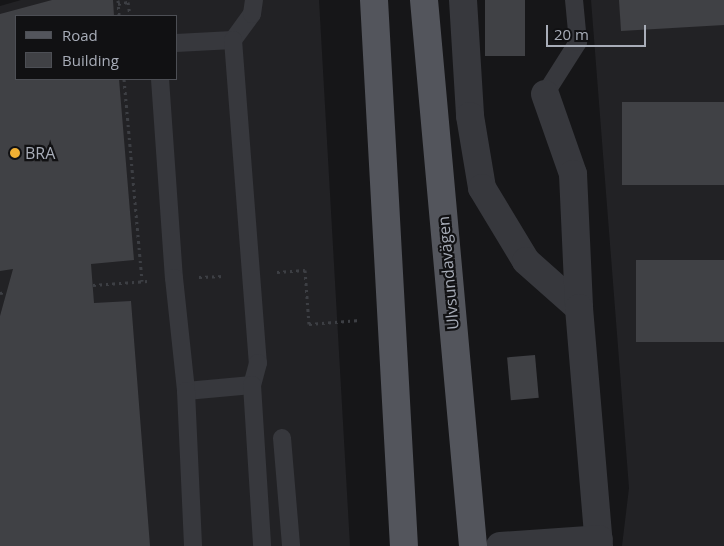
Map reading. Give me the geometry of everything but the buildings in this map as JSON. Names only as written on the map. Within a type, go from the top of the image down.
[{"type":"main road","points":[[374,0],[404,546]]},
{"type":"main road","name":"Ulvsundavägen","points":[[424,0],[473,546]]},
{"type":"street","points":[[463,0],[470,116],[482,188],[526,261],[579,308]]},
{"type":"street","points":[[500,546],[599,542],[579,308],[573,174],[546,94]]},
{"type":"lane","points":[[254,0],[252,14],[233,40],[258,363],[252,384],[262,546]]},
{"type":"lane","points":[[546,94],[578,42],[574,0]]},
{"type":"lane","points":[[178,43],[233,40]]},
{"type":"lane","points":[[160,80],[174,278],[186,391],[193,546]]},
{"type":"lane","points":[[186,391],[252,384]]},
{"type":"lane","points":[[282,438],[291,546]]},
{"type":"path","points":[[119,15],[118,2],[128,2],[130,15]]},
{"type":"path","points":[[124,80],[142,281]]},
{"type":"path","points":[[93,285],[305,270],[309,324],[366,320]]},
{"type":"path","points":[[0,293],[6,292]]},
{"type":"shaded area","points":[[21,0],[319,0],[350,546],[0,546],[0,6]]},
{"type":"shaded area","points":[[591,0],[724,0],[724,546],[622,546],[629,488]]},
{"type":"place","name":"BRA","points":[[15,153]]}]
